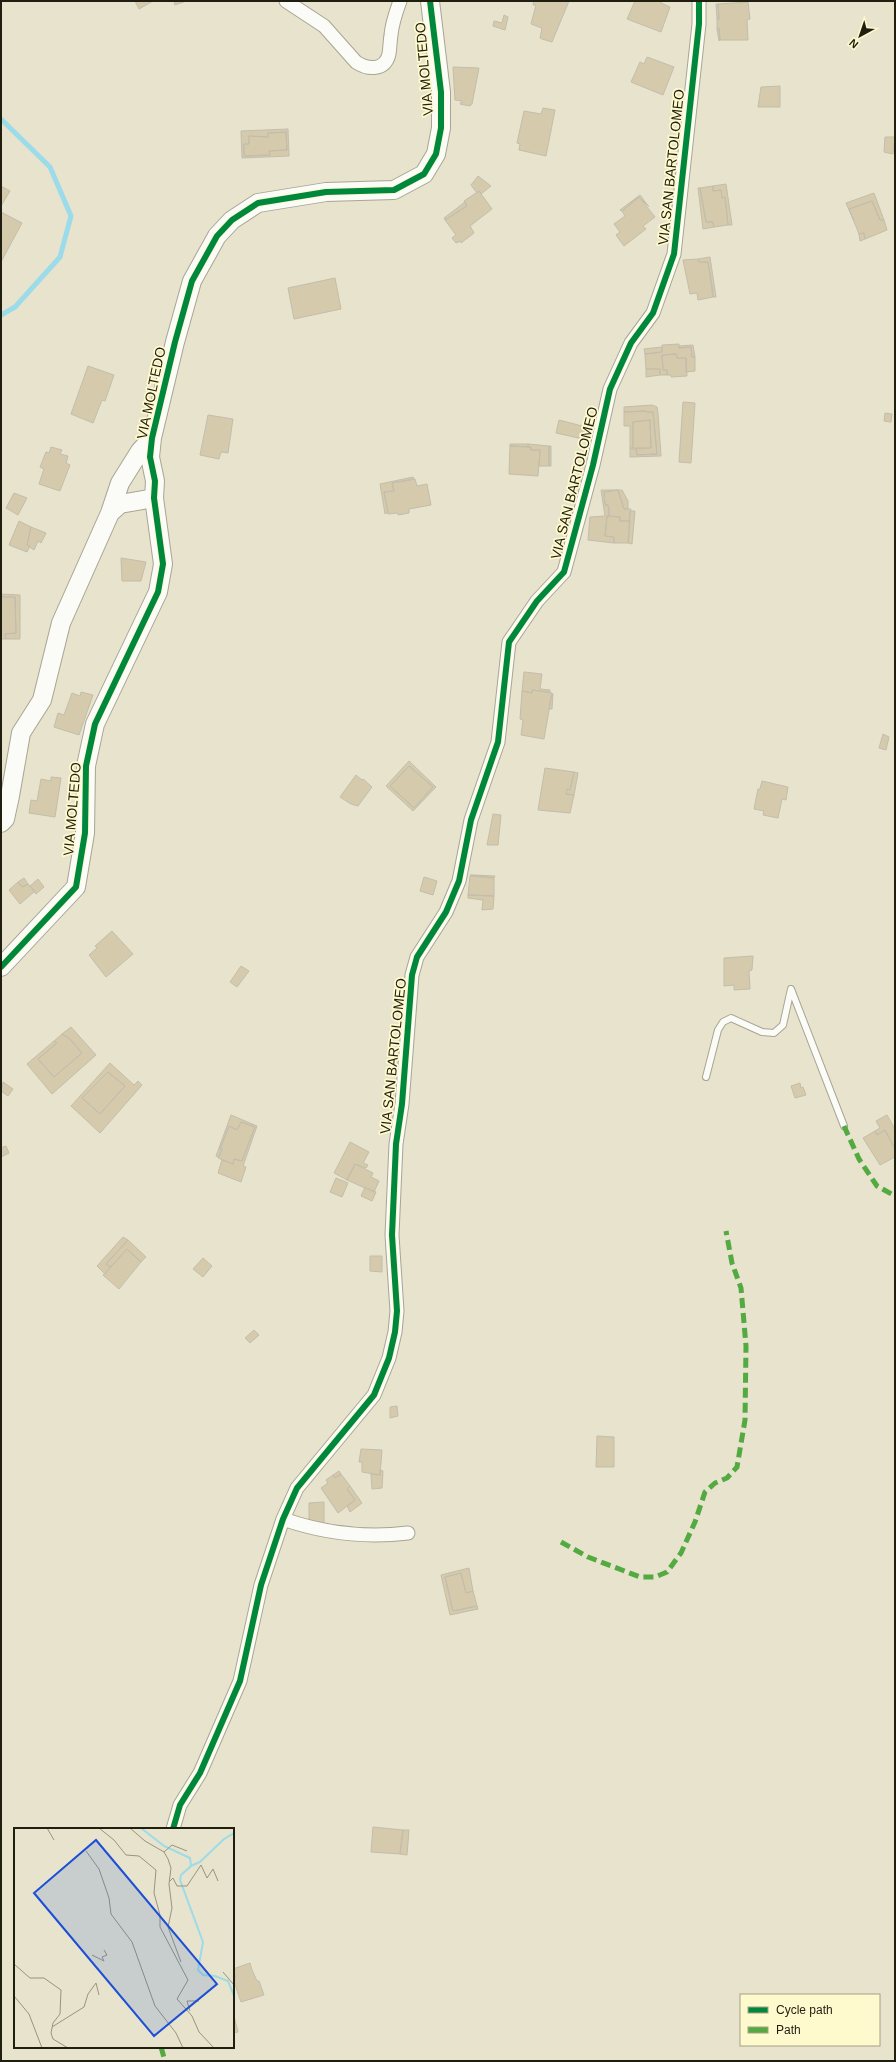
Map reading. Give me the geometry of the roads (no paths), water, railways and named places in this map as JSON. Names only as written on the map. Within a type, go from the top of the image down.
[{"type":"street","points":[[286,1],[324,26],[356,62],[363,66],[375,68],[381,66],[389,55],[391,34],[400,1]]},
{"type":"street","name":"VIA MOLTEDO","points":[[1,967],[76,887],[84,833],[86,766],[95,724],[158,592],[163,564],[154,498],[155,481],[150,457],[152,438],[175,342],[192,281],[217,236],[232,220],[258,203],[326,192],[394,190],[424,174],[436,154],[441,128],[441,92],[430,1]]},
{"type":"street","name":"VIA SAN BARTOLOMEO","points":[[173,1828],[180,1805],[200,1773],[240,1681],[261,1585],[283,1519],[297,1488],[374,1395],[389,1358],[395,1332],[397,1311],[392,1235],[396,1144],[402,1104],[412,975],[417,957],[446,912],[459,881],[470,820],[498,742],[509,642],[537,601],[564,572],[593,465],[610,389],[631,343],[653,312],[674,254],[699,24],[699,1]]},
{"type":"street","points":[[1,823],[5,819],[10,796],[20,733],[42,700],[61,623],[110,514],[120,483],[140,451],[152,438]]},
{"type":"street","points":[[110,514],[120,504],[154,498]]},
{"type":"street","points":[[283,1519],[307,1527],[340,1533],[387,1536],[408,1534]]},
{"type":"lane","points":[[706,1078],[718,1030],[723,1022],[731,1018],[762,1032],[774,1033],[783,1025],[791,989],[844,1126]]},
{"type":"waterway","points":[[1,119],[50,167],[71,216],[60,257],[15,307],[1,315]]}]
